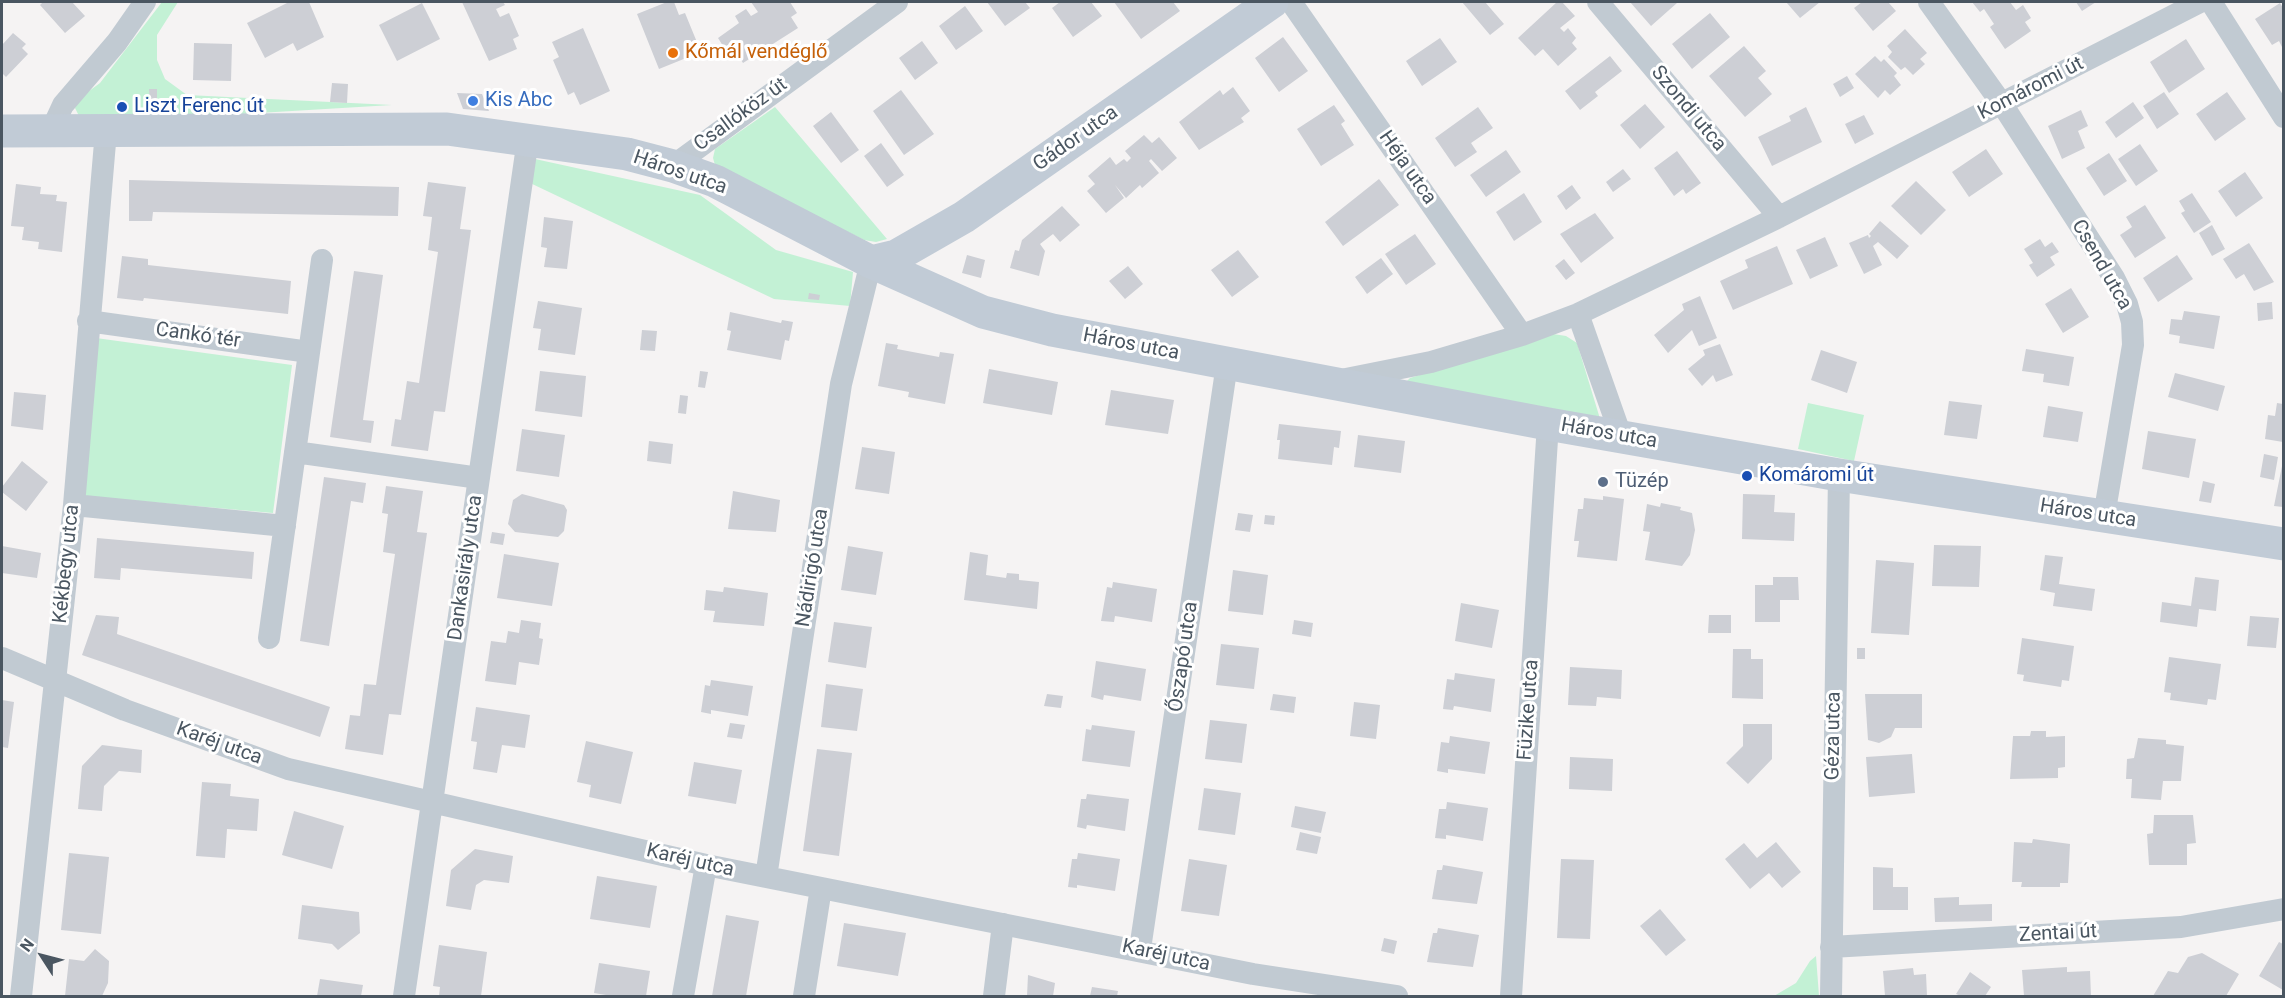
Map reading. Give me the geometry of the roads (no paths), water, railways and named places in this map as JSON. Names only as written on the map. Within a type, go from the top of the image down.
[{"type":"street","points":[[51,131],[63,105],[117,42],[145,2]]},
{"type":"street","name":"Csallóköz út","points":[[673,166],[897,2]]},
{"type":"street","name":"Gádor utca","points":[[871,262],[896,256],[964,217],[1272,2]]},
{"type":"street","name":"Héja utca","points":[[1291,2],[1522,335]]},
{"type":"street","name":"Szondi utca","points":[[1598,2],[1779,217]]},
{"type":"street","name":"Csend utca","points":[[1929,2],[2001,104],[2114,279],[2127,304],[2132,322],[2133,345],[2104,516]]},
{"type":"street","name":"Komáromi út","points":[[1327,382],[1431,362],[1522,335],[1578,314],[1779,217],[2200,2]]},
{"type":"street","points":[[2211,2],[2283,117]]},
{"type":"street","name":"Háros utca","points":[[2,131],[447,129],[627,154],[673,166],[715,181],[871,262],[982,312],[1052,330],[1548,424],[1839,475],[2283,544]]},
{"type":"street","name":"Kékbegy utca","points":[[21,996],[74,505],[106,131]]},
{"type":"street","name":"Dankasirály utca","points":[[404,996],[528,139]]},
{"type":"street","points":[[269,638],[322,260]]},
{"type":"street","name":"Nádirigó utca","points":[[766,877],[841,384],[871,262]]},
{"type":"street","points":[[1578,314],[1621,436]]},
{"type":"street","name":"Cankó tér","points":[[88,321],[309,352]]},
{"type":"street","name":"Őszapó utca","points":[[1140,949],[1227,364]]},
{"type":"street","name":"Füzike utca","points":[[1511,996],[1548,424]]},
{"type":"street","points":[[296,452],[479,478]]},
{"type":"street","name":"Géza utca","points":[[1831,996],[1839,475]]},
{"type":"street","points":[[74,505],[285,526]]},
{"type":"street","name":"Karéj utca","points":[[2,658],[54,682],[288,769],[706,865],[1140,949],[1253,974],[1397,996]]},
{"type":"street","points":[[683,996],[706,865]]},
{"type":"street","points":[[804,996],[821,888]]},
{"type":"street","name":"Zentai út","points":[[1831,947],[2181,927],[2283,909]]},
{"type":"street","points":[[994,996],[1003,924]]},
{"type":"place","name":"Kőmál vendéglő","points":[[673,53]]},
{"type":"place","name":"Kis Abc","points":[[473,101]]},
{"type":"place","name":"Liszt Ferenc út","points":[[122,107]]},
{"type":"place","name":"Komáromi út","points":[[1747,476]]},
{"type":"place","name":"Tüzép","points":[[1603,482]]}]
